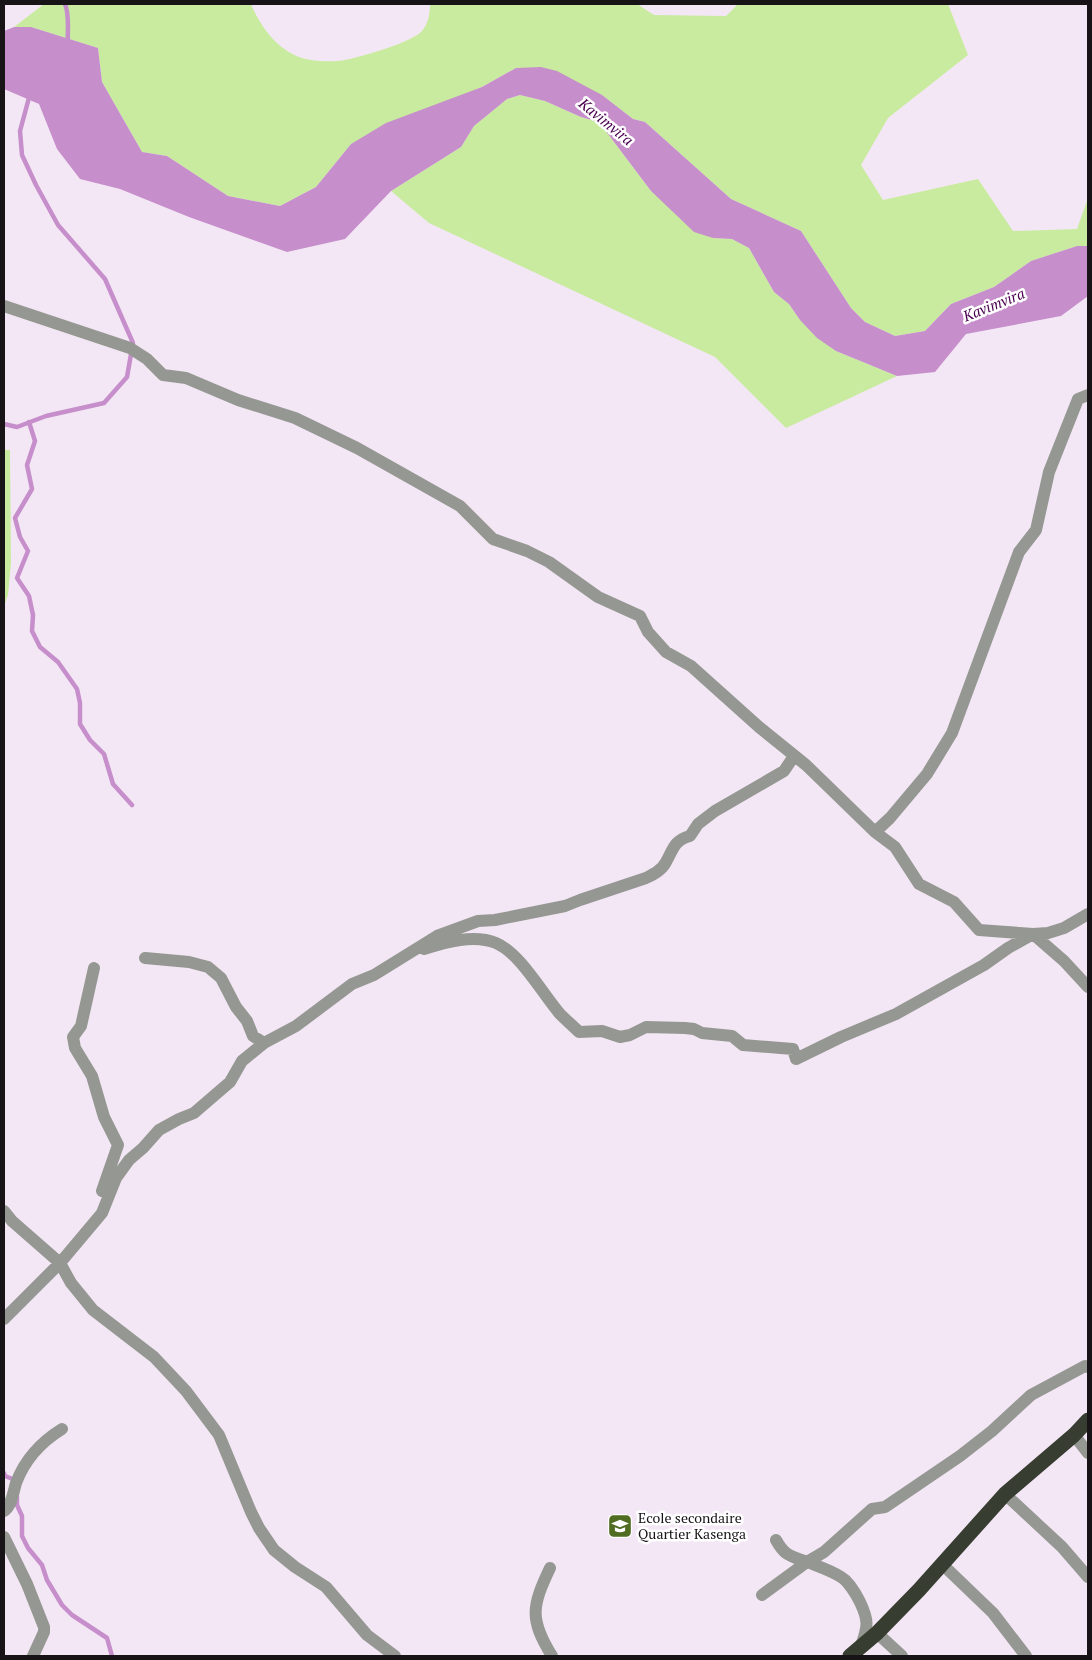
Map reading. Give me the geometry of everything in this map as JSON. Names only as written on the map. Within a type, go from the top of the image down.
[{"type":"highway","points":[[856,1651],[877,1633],[1005,1494],[1074,1435],[1088,1420]]},
{"type":"street","points":[[4,306],[130,348],[163,375],[186,378],[238,400],[295,418],[357,448],[460,506],[493,539],[542,558],[598,597],[640,616],[648,632],[666,652],[691,666],[794,756],[875,832],[895,847],[919,884],[954,902],[978,930],[1032,934],[1048,933],[1064,928],[1088,914]]},
{"type":"street","points":[[875,832],[890,818],[927,774],[952,733],[1020,552],[1036,530],[1049,472],[1078,399],[1088,395]]},
{"type":"street","points":[[4,1319],[60,1263],[102,1214],[116,1178],[129,1160],[159,1130],[178,1119],[194,1113],[230,1082],[242,1061],[264,1042],[296,1026],[352,984],[374,975],[405,954],[437,936],[478,921],[495,920],[565,906],[646,878],[665,864],[674,844],[690,836],[698,824],[735,799],[784,771],[794,756]]},
{"type":"street","points":[[405,954],[449,941],[479,939],[495,942],[508,950],[560,1014],[579,1032],[602,1032],[620,1037],[646,1027],[694,1029],[702,1033],[732,1036],[743,1045],[793,1049],[796,1059],[849,1033],[896,1014],[984,965],[1032,934]]},
{"type":"street","points":[[1032,934],[1064,961],[1088,987]]},
{"type":"street","points":[[145,958],[189,962],[208,967],[221,978],[236,1007],[247,1021],[253,1036],[264,1042]]},
{"type":"street","points":[[94,968],[81,1026],[73,1037],[75,1048],[92,1076],[104,1117],[118,1145],[102,1192],[102,1214]]},
{"type":"street","points":[[4,1211],[12,1221],[60,1263],[72,1283],[93,1310],[154,1357],[186,1391],[219,1434],[251,1512],[274,1550],[295,1567],[326,1587],[366,1635],[395,1656]]},
{"type":"street","points":[[762,1595],[824,1552],[872,1509],[885,1506],[960,1456],[992,1431],[1031,1395],[1085,1366],[1088,1367]]},
{"type":"street","points":[[4,1511],[9,1508],[17,1481],[29,1460],[46,1439],[62,1429]]},
{"type":"street","points":[[1074,1435],[1088,1453]]},
{"type":"street","points":[[1005,1494],[1062,1547],[1088,1577]]},
{"type":"street","points":[[4,1537],[27,1584],[44,1627],[44,1632],[33,1656]]},
{"type":"street","points":[[776,1540],[781,1549],[793,1558],[808,1562],[843,1578],[858,1598],[864,1612],[867,1627],[856,1651]]},
{"type":"street","points":[[942,1564],[993,1613],[1026,1656]]},
{"type":"street","points":[[550,1568],[537,1596],[535,1616],[540,1637],[552,1656]]},
{"type":"street","points":[[877,1633],[902,1656]]},
{"type":"green space","points":[[44,4],[251,4],[264,28],[283,48],[303,58],[337,61],[394,46],[415,36],[421,32],[427,23],[430,4],[637,4],[654,15],[726,16],[738,4],[948,4],[968,55],[888,118],[861,165],[883,200],[978,179],[1013,231],[1077,229],[1088,198],[1088,246],[1077,246],[1031,261],[994,287],[951,304],[925,331],[895,336],[865,322],[851,308],[801,231],[731,199],[645,122],[633,119],[602,95],[516,68],[482,87],[351,144],[316,187],[280,206],[228,196],[167,156],[142,152],[102,82],[98,48],[31,27],[14,27]]},
{"type":"green space","points":[[520,95],[545,101],[581,117],[599,122],[651,191],[713,238],[732,239],[749,248],[774,292],[789,304],[800,320],[836,351],[897,376],[786,428],[715,357],[429,223],[391,191],[461,147],[474,126],[507,99]]},
{"type":"green space","points":[[4,450],[10,450],[11,563],[8,595],[4,606]]},
{"type":"water","name":"Kavimvira","points":[[14,27],[31,27],[98,48],[102,82],[142,152],[167,156],[228,196],[280,206],[316,187],[351,144],[386,123],[482,87],[516,68],[541,67],[557,71],[602,95],[633,119],[645,122],[731,199],[801,231],[851,308],[865,322],[895,336],[925,331],[951,304],[994,287],[1031,261],[1077,246],[1088,246],[1088,296],[1061,316],[966,334],[935,372],[897,376],[836,351],[817,338],[800,320],[789,304],[774,292],[749,248],[732,239],[713,238],[694,232],[651,191],[599,122],[581,117],[545,101],[520,95],[507,99],[474,126],[461,147],[391,191],[345,239],[287,252],[189,217],[120,189],[80,179],[57,149],[39,104],[4,89],[4,31]]},
{"type":"waterway","points":[[65,4],[68,18],[68,44]]},
{"type":"waterway","points":[[4,424],[17,427],[46,416],[104,403],[127,377],[133,343],[105,279],[58,225],[22,155],[20,131],[30,94]]},
{"type":"waterway","points":[[29,422],[35,441],[27,465],[32,489],[15,518],[20,537],[28,551],[17,578],[29,596],[33,615],[32,631],[40,647],[58,662],[77,689],[80,703],[80,724],[90,740],[104,754],[113,784],[132,805]]},
{"type":"waterway","points":[[4,1473],[5,1476],[15,1480]]},
{"type":"waterway","points":[[17,1497],[17,1505],[22,1516],[22,1536],[28,1548],[42,1565],[47,1580],[62,1605],[72,1615],[107,1638],[112,1656]]},
{"type":"place","name":"Ecole secondaire Quartier Kasenga","points":[[620,1526]]}]
